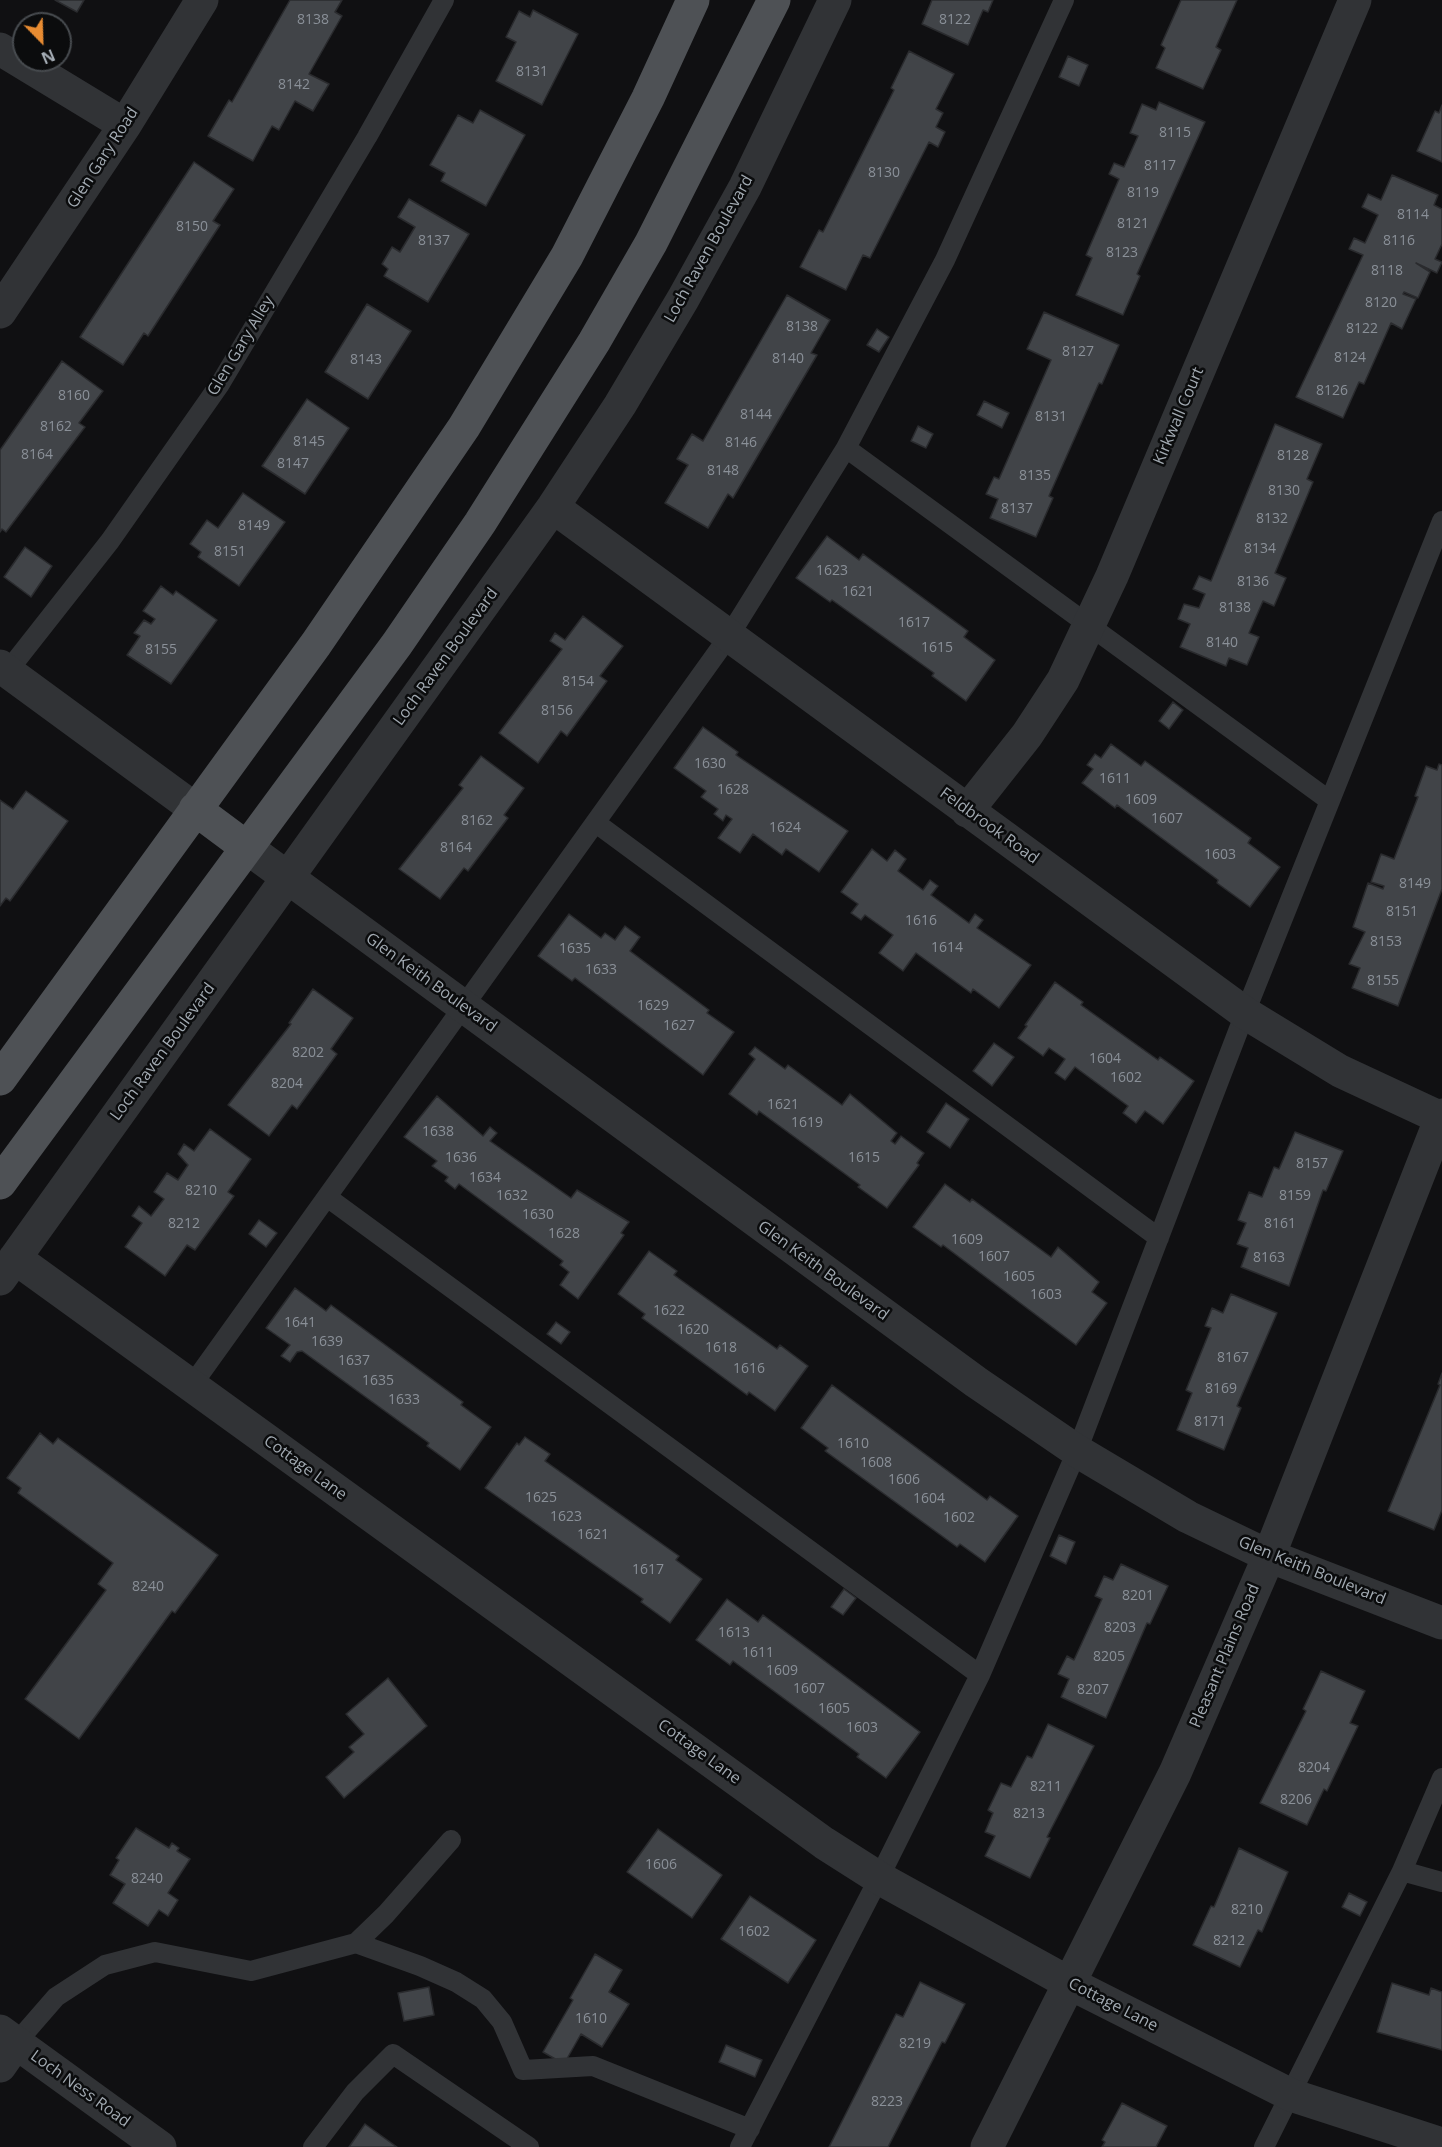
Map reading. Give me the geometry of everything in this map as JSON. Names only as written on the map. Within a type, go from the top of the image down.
[{"type":"main road","points":[[0,1078],[316,644],[464,427],[567,256],[648,98],[693,0]]},
{"type":"main road","points":[[0,1184],[397,644],[480,523],[540,430],[651,243],[774,0]]},
{"type":"main road","points":[[195,809],[246,847]]},
{"type":"street","name":"Glen Gary Road","points":[[0,312],[125,125],[202,0]]},
{"type":"street","name":"Loch Raven Boulevard","points":[[8,1268],[553,507],[626,395],[728,218],[799,78],[835,0]]},
{"type":"street","name":"Kirkwall Court","points":[[967,811],[1027,735],[1063,680],[1090,623],[1355,0]]},
{"type":"street","points":[[0,50],[125,125]]},
{"type":"street","name":"Feldbrook Road","points":[[553,507],[1245,1013],[1340,1071],[1441,1117]]},
{"type":"street","points":[[4,669],[195,809]]},
{"type":"street","name":"Glen Keith Boulevard","points":[[246,847],[976,1382],[1077,1451],[1188,1517],[1269,1557],[1442,1623]]},
{"type":"street","name":"Pleasant Plains Road","points":[[987,2147],[1071,1984],[1174,1773],[1269,1557],[1441,1117]]},
{"type":"street","name":"Cottage Lane","points":[[8,1268],[192,1385],[824,1843],[879,1878],[1071,1984],[1291,2095],[1442,2144]]},
{"type":"street","name":"Loch Ness Road","points":[[6,2047],[160,2147]]},
{"type":"lane","name":"Glen Gary Alley","points":[[4,669],[110,541],[220,384],[367,137],[444,0]]},
{"type":"lane","points":[[192,1385],[729,636],[846,448],[945,260],[1064,0]]},
{"type":"lane","points":[[846,448],[1090,623],[1330,801]]},
{"type":"lane","points":[[741,2147],[980,1675],[1077,1451],[1245,1013],[1442,520]]},
{"type":"lane","points":[[596,823],[1159,1238]]},
{"type":"lane","points":[[327,1197],[980,1675]]},
{"type":"lane","points":[[1264,2147],[1402,1871],[1442,1778]]},
{"type":"lane","points":[[6,2047],[56,1996],[105,1965],[155,1952],[251,1971],[356,1943],[386,1914],[451,1840]]},
{"type":"lane","points":[[1402,1871],[1442,1882]]},
{"type":"lane","points":[[356,1943],[420,1966],[456,1982],[483,1999],[502,2022],[523,2070],[593,2066],[750,2129]]},
{"type":"lane","points":[[313,2147],[355,2092],[393,2054],[529,2147]]},
{"type":"building","points":[[55,0],[84,0],[77,12]]},
{"type":"building","points":[[290,0],[342,0],[335,12],[342,16],[309,74],[329,84],[313,111],[295,101],[279,130],[272,126],[253,161],[208,136],[229,100],[232,102]]},
{"type":"building","points":[[932,0],[993,0],[988,12],[983,10],[968,45],[922,24]]},
{"type":"building","points":[[1181,0],[1237,0],[1216,47],[1221,50],[1203,89],[1156,68],[1165,48],[1161,45]]},
{"type":"building","points":[[533,10],[578,34],[542,105],[496,81],[516,42],[506,37],[519,11],[530,17]]},
{"type":"building","points":[[909,51],[954,74],[936,109],[943,113],[936,127],[945,132],[938,147],[929,142],[870,258],[863,255],[846,290],[800,267],[819,230],[823,232],[894,90],[891,88]]},
{"type":"building","points":[[1068,56],[1088,65],[1079,86],[1059,77]]},
{"type":"building","points":[[1159,102],[1205,122],[1137,274],[1140,276],[1123,315],[1076,295],[1092,258],[1086,255],[1119,179],[1109,174],[1114,163],[1124,167],[1138,136],[1130,133],[1142,104],[1156,110]]},
{"type":"building","points":[[1442,105],[1442,162],[1417,151],[1435,111],[1439,113]]},
{"type":"building","points":[[480,110],[525,135],[486,206],[441,181],[445,173],[430,165],[458,115],[473,123]]},
{"type":"building","points":[[194,162],[234,189],[213,221],[220,225],[148,336],[144,333],[123,365],[80,337]]},
{"type":"building","points":[[1392,175],[1438,195],[1434,205],[1442,209],[1442,244],[1435,259],[1442,262],[1437,273],[1416,263],[1430,272],[1418,298],[1404,292],[1403,294],[1416,299],[1402,329],[1391,323],[1364,384],[1359,382],[1343,418],[1296,397],[1363,255],[1349,249],[1354,238],[1365,243],[1378,215],[1362,207],[1368,194],[1381,200]]},
{"type":"building","points":[[409,199],[469,234],[428,302],[384,276],[388,269],[382,264],[392,247],[400,252],[415,227],[398,217]]},
{"type":"building","points":[[787,295],[830,320],[811,353],[817,355],[733,498],[728,494],[708,528],[665,503],[688,465],[677,459],[692,434],[703,441]]},
{"type":"building","points":[[367,304],[411,331],[368,399],[325,372]]},
{"type":"building","points":[[1044,312],[1119,345],[1102,384],[1099,383],[1049,496],[1053,498],[1036,537],[990,518],[998,499],[986,494],[994,477],[999,479],[1051,360],[1027,349]]},
{"type":"building","points":[[877,329],[889,337],[879,352],[867,345]]},
{"type":"building","points":[[62,361],[103,391],[79,423],[85,427],[6,532],[2,529],[0,532],[0,450]]},
{"type":"building","points":[[307,399],[349,428],[305,494],[262,466]]},
{"type":"building","points":[[984,401],[1009,413],[1002,428],[977,415]]},
{"type":"building","points":[[1275,424],[1322,444],[1307,479],[1313,482],[1275,573],[1286,578],[1274,606],[1263,601],[1249,633],[1259,637],[1247,665],[1229,658],[1226,666],[1180,647],[1190,624],[1178,619],[1184,604],[1199,608],[1205,594],[1193,589],[1199,576],[1211,581]]},
{"type":"building","points":[[918,426],[933,434],[926,448],[911,441]]},
{"type":"building","points":[[243,493],[285,522],[239,586],[198,557],[201,552],[190,544],[207,520],[218,528]]},
{"type":"building","points":[[827,536],[859,560],[863,554],[968,631],[964,637],[995,660],[966,701],[932,676],[934,673],[832,600],[830,602],[796,578]]},
{"type":"building","points":[[25,547],[52,566],[31,597],[4,577]]},
{"type":"building","points":[[161,586],[173,595],[176,591],[217,620],[171,684],[127,655],[140,636],[134,633],[144,620],[151,624],[155,619],[143,611]]},
{"type":"building","points":[[583,616],[623,646],[600,676],[607,681],[567,736],[561,731],[538,763],[499,733],[562,649],[550,641],[555,633],[565,640]]},
{"type":"building","points":[[1173,702],[1183,710],[1169,729],[1159,721]]},
{"type":"building","points":[[703,727],[738,752],[736,755],[848,831],[819,872],[786,849],[782,855],[753,834],[740,853],[718,838],[732,819],[726,815],[723,821],[714,814],[718,809],[701,797],[706,791],[674,768]]},
{"type":"building","points":[[1111,744],[1141,766],[1145,761],[1251,838],[1248,843],[1280,867],[1250,907],[1217,883],[1218,880],[1117,805],[1115,808],[1082,783],[1093,769],[1087,765],[1095,754],[1101,758]]},
{"type":"building","points":[[481,756],[524,788],[504,815],[508,818],[468,871],[464,868],[440,899],[399,869],[463,788],[459,785]]},
{"type":"building","points":[[1439,764],[1442,765],[1442,889],[1398,1006],[1352,988],[1360,968],[1349,964],[1365,932],[1353,927],[1368,883],[1383,889],[1384,886],[1371,882],[1381,854],[1394,859],[1418,797],[1415,796],[1426,766],[1437,770]]},
{"type":"building","points":[[26,791],[68,821],[10,901],[6,898],[0,906],[0,800],[13,809]]},
{"type":"building","points":[[872,849],[887,861],[895,850],[906,859],[898,871],[923,890],[930,880],[938,886],[931,895],[969,923],[975,914],[983,920],[977,928],[1031,965],[999,1008],[973,989],[971,993],[916,953],[903,971],[879,953],[893,935],[865,915],[861,920],[851,913],[858,904],[841,892]]},
{"type":"building","points":[[569,914],[601,938],[605,933],[615,940],[625,926],[640,937],[630,951],[709,1010],[707,1013],[734,1032],[703,1075],[575,978],[572,981],[538,956]]},
{"type":"building","points":[[1055,982],[1083,1002],[1081,1005],[1158,1060],[1160,1057],[1194,1081],[1163,1124],[1145,1111],[1136,1123],[1123,1113],[1128,1106],[1075,1067],[1065,1080],[1055,1073],[1065,1059],[1049,1048],[1043,1056],[1018,1038]]},
{"type":"building","points":[[313,989],[353,1018],[331,1049],[337,1054],[297,1109],[292,1105],[269,1136],[228,1105],[291,1024],[289,1023]]},
{"type":"building","points":[[994,1043],[1014,1057],[992,1086],[973,1071]]},
{"type":"building","points":[[755,1047],[785,1069],[788,1065],[842,1105],[850,1094],[897,1133],[891,1141],[895,1144],[901,1136],[924,1153],[917,1163],[919,1165],[887,1208],[858,1187],[860,1185],[759,1111],[757,1115],[729,1094],[755,1059],[749,1054]]},
{"type":"building","points":[[437,1096],[483,1136],[490,1127],[497,1133],[490,1141],[571,1198],[577,1190],[629,1222],[621,1233],[624,1235],[578,1299],[560,1285],[569,1272],[560,1265],[563,1261],[459,1184],[455,1189],[445,1181],[448,1177],[432,1166],[437,1161],[404,1137]]},
{"type":"building","points":[[946,1103],[969,1119],[950,1148],[927,1132]]},
{"type":"building","points":[[210,1129],[251,1159],[228,1192],[234,1196],[195,1250],[187,1245],[165,1276],[125,1247],[142,1223],[132,1216],[139,1206],[151,1216],[164,1199],[154,1192],[167,1173],[178,1180],[188,1165],[178,1154],[184,1144],[194,1151]]},
{"type":"building","points":[[1295,1132],[1343,1151],[1326,1191],[1323,1190],[1289,1286],[1241,1267],[1248,1248],[1237,1244],[1246,1223],[1238,1220],[1249,1192],[1262,1197],[1274,1167],[1279,1169]]},
{"type":"building","points":[[945,1184],[970,1202],[972,1199],[1051,1257],[1058,1247],[1099,1282],[1092,1292],[1107,1303],[1076,1345],[943,1245],[941,1247],[913,1227]]},
{"type":"building","points":[[259,1220],[277,1233],[266,1247],[249,1234]]},
{"type":"building","points":[[649,1251],[677,1271],[674,1275],[777,1349],[780,1345],[808,1366],[775,1411],[749,1392],[747,1395],[642,1318],[645,1314],[618,1294]]},
{"type":"building","points":[[295,1288],[326,1311],[331,1305],[463,1402],[461,1405],[491,1427],[460,1470],[427,1446],[429,1443],[302,1351],[297,1352],[290,1362],[281,1356],[290,1345],[266,1328]]},
{"type":"building","points":[[1231,1294],[1277,1313],[1237,1406],[1241,1408],[1224,1450],[1177,1430],[1192,1393],[1186,1390],[1211,1328],[1205,1326],[1212,1308],[1223,1313]]},
{"type":"building","points":[[556,1322],[570,1332],[561,1344],[547,1334]]},
{"type":"building","points":[[1442,1373],[1442,1510],[1434,1530],[1388,1511],[1440,1385],[1438,1384]]},
{"type":"building","points":[[832,1385],[987,1500],[990,1496],[1018,1516],[985,1562],[960,1544],[957,1547],[825,1451],[828,1448],[801,1428]]},
{"type":"building","points":[[40,1433],[53,1444],[58,1438],[218,1555],[175,1613],[172,1611],[79,1739],[25,1699],[106,1590],[98,1584],[113,1563],[18,1493],[21,1488],[7,1478]]},
{"type":"building","points":[[525,1437],[550,1454],[545,1461],[679,1556],[676,1560],[702,1579],[670,1623],[641,1602],[643,1599],[485,1488],[517,1443],[519,1445]]},
{"type":"building","points":[[1059,1535],[1075,1542],[1066,1564],[1050,1556]]},
{"type":"building","points":[[1121,1564],[1168,1586],[1150,1624],[1147,1623],[1106,1718],[1061,1697],[1069,1679],[1058,1674],[1067,1656],[1074,1660],[1102,1599],[1095,1596],[1104,1576],[1113,1580]]},
{"type":"building","points":[[844,1589],[856,1598],[843,1615],[831,1607]]},
{"type":"building","points":[[727,1599],[758,1622],[763,1615],[920,1732],[886,1778],[857,1757],[859,1754],[733,1661],[730,1665],[696,1640]]},
{"type":"building","points":[[1321,1671],[1365,1691],[1350,1723],[1358,1726],[1327,1791],[1324,1789],[1307,1825],[1260,1803],[1306,1711],[1303,1709]]},
{"type":"building","points":[[388,1678],[427,1726],[344,1798],[326,1777],[354,1752],[349,1747],[364,1734],[346,1714]]},
{"type":"building","points":[[1048,1724],[1094,1746],[1047,1837],[1050,1838],[1030,1878],[985,1856],[995,1836],[985,1832],[993,1813],[988,1810],[1001,1783],[1011,1787],[1027,1756],[1032,1758]]},
{"type":"building","points":[[136,1828],[169,1848],[172,1843],[179,1848],[177,1851],[190,1859],[168,1893],[178,1900],[168,1916],[159,1910],[148,1926],[113,1903],[125,1884],[110,1875],[119,1860],[116,1858]]},
{"type":"building","points":[[658,1829],[722,1875],[692,1918],[627,1872]]},
{"type":"building","points":[[1239,1848],[1288,1872],[1262,1932],[1258,1930],[1240,1967],[1193,1945],[1211,1906],[1214,1907]]},
{"type":"building","points":[[1349,1893],[1367,1902],[1360,1916],[1342,1907]]},
{"type":"building","points":[[750,1896],[816,1940],[788,1983],[721,1939]]},
{"type":"building","points":[[595,1954],[622,1970],[609,1992],[629,2004],[602,2047],[581,2034],[564,2064],[543,2052],[573,2000],[570,1998]]},
{"type":"building","points":[[920,1982],[965,2004],[945,2043],[942,2042],[888,2147],[829,2147],[896,2014],[903,2017]]},
{"type":"building","points":[[1392,1983],[1429,1995],[1431,1988],[1442,1992],[1442,2050],[1377,2032]]},
{"type":"building","points":[[429,1987],[434,2015],[404,2021],[398,1993]]},
{"type":"building","points":[[726,2045],[762,2060],[755,2077],[719,2062]]},
{"type":"building","points":[[1122,2103],[1167,2126],[1156,2147],[1102,2147],[1105,2142],[1102,2140]]},
{"type":"building","points":[[365,2124],[397,2147],[349,2147]]}]
